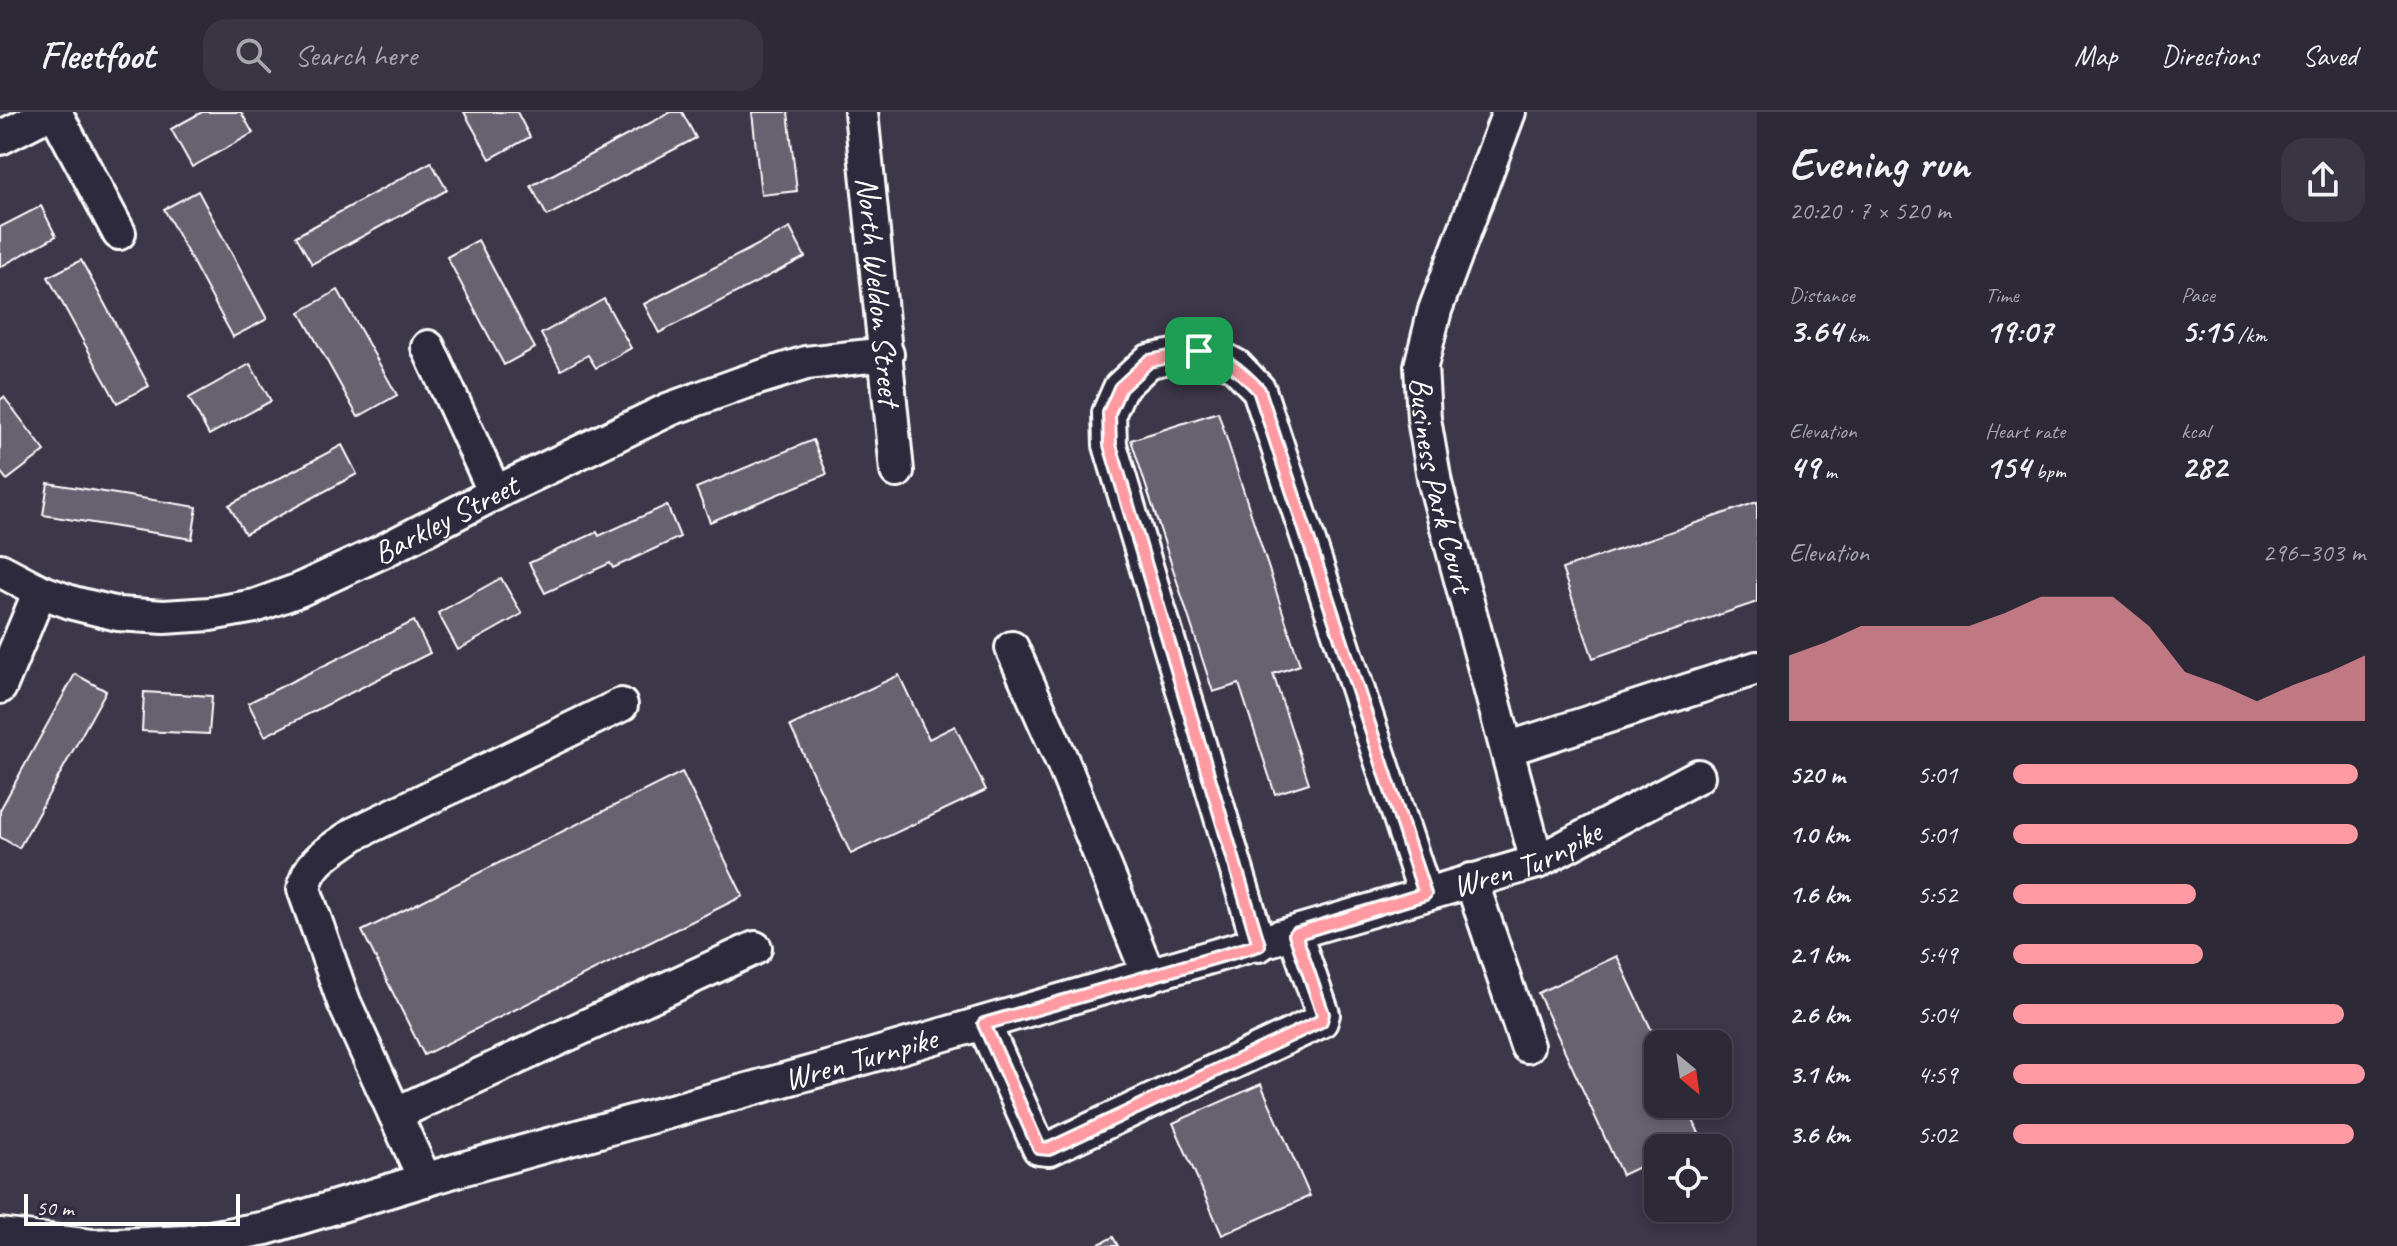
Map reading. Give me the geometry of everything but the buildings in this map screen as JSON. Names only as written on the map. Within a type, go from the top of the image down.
[{"type":"street","points":[[0,138],[53,112],[119,233]]},
{"type":"street","name":"North Weldon Street","points":[[861,112],[897,471]]},
{"type":"street","name":"Business Park Court","points":[[1509,112],[1435,310],[1421,366],[1424,419],[1435,483],[1537,862]]},
{"type":"street","points":[[428,347],[495,493]]},
{"type":"street","points":[[1259,945],[1110,445],[1109,413],[1120,388],[1149,361],[1199,351],[1236,366],[1259,390],[1425,894]]},
{"type":"street","name":"Barkley Street","points":[[0,570],[40,591],[118,614],[164,617],[210,614],[255,606],[313,584],[670,409],[806,363],[887,354]]},
{"type":"street","points":[[0,687],[40,591]]},
{"type":"street","points":[[1012,648],[1063,763],[1149,976]]},
{"type":"street","points":[[1507,749],[1757,668]]},
{"type":"street","points":[[425,1180],[344,1002],[304,889],[306,874],[319,860],[354,834],[621,705]]},
{"type":"street","name":"Wren Turnpike","points":[[0,1235],[92,1246],[188,1242],[266,1228],[425,1180],[1259,945],[1537,862],[1698,776]]},
{"type":"street","points":[[1471,880],[1527,1046]]},
{"type":"street","points":[[984,1024],[1039,1148],[1049,1149],[1321,1021],[1323,1014],[1295,934]]},
{"type":"street","points":[[395,1114],[755,948]]},
{"type":"route","points":[[1199,351],[1236,366],[1259,390],[1425,894],[1295,934],[1323,1014],[1321,1021],[1049,1149],[1039,1148],[984,1024],[1259,945],[1110,445],[1109,413],[1120,388],[1149,361],[1199,351]]}]
